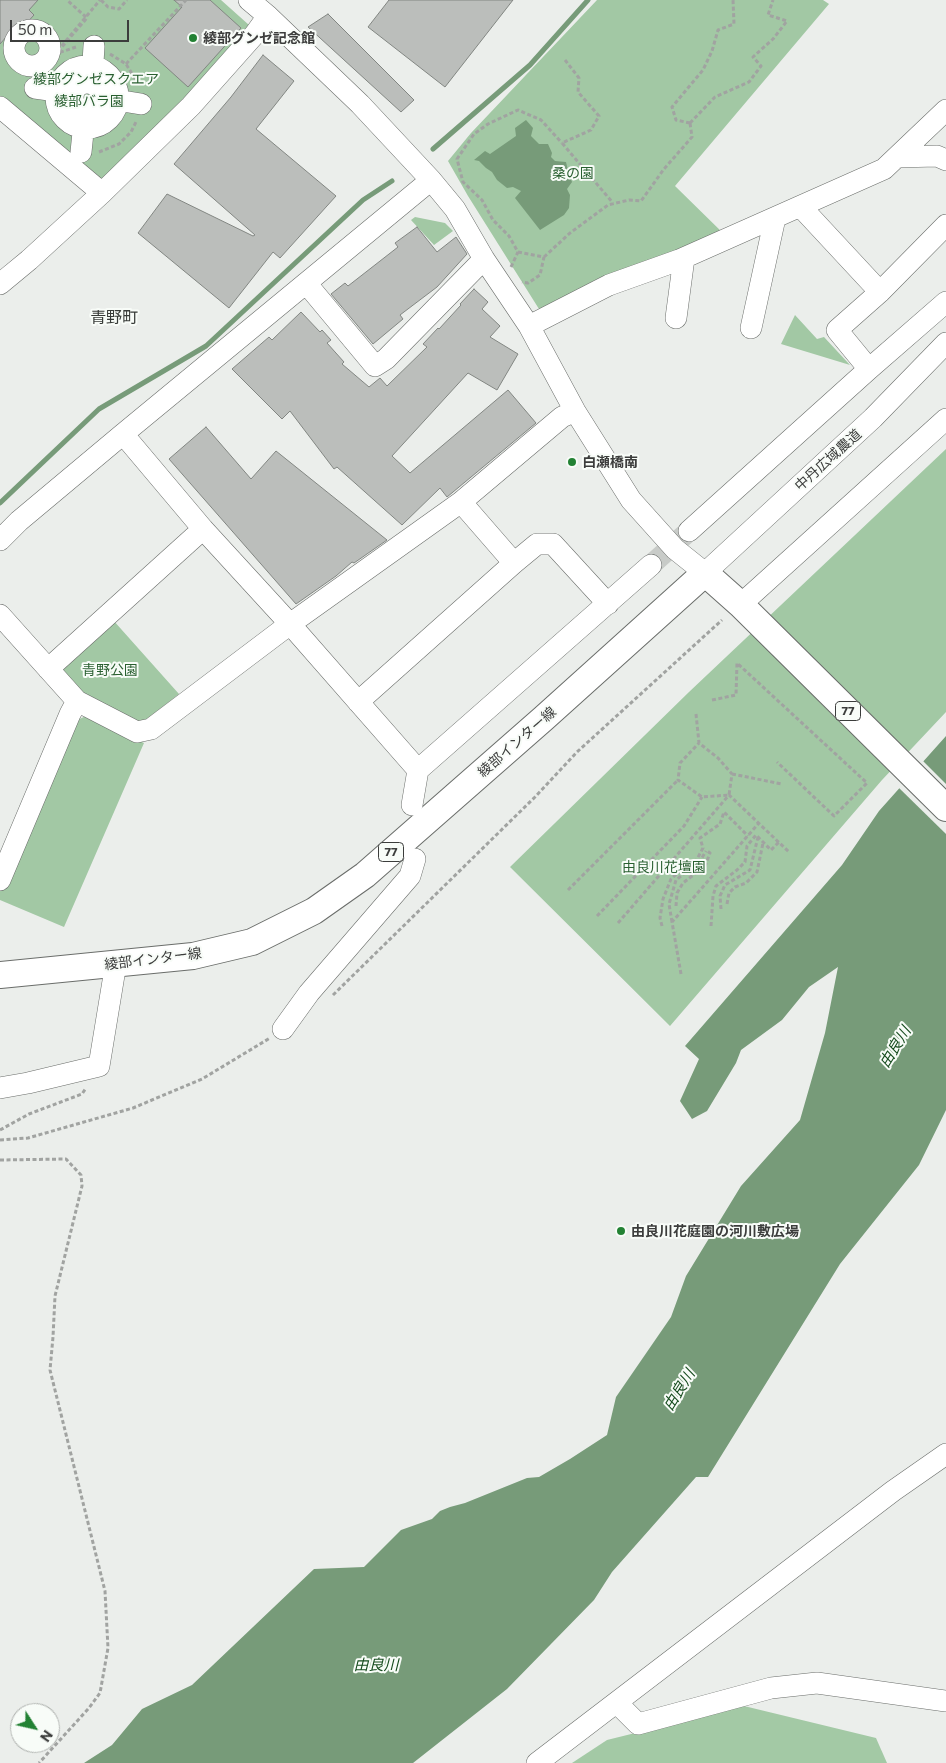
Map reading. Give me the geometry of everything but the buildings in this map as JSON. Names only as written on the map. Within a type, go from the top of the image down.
[{"type":"main road","name":"77","points":[[705,573],[750,606],[946,808]]},
{"type":"main road","name":"綾部インター線","points":[[0,975],[193,956],[252,942],[314,911],[365,875],[552,712],[705,573]]},
{"type":"street","points":[[249,0],[360,104],[431,180],[455,209],[484,259],[529,326],[575,411],[631,500],[675,549],[705,573]]},
{"type":"street","points":[[0,284],[30,260],[102,193],[190,106],[255,34],[268,16]]},
{"type":"street","points":[[35,88],[88,91],[141,104]]},
{"type":"street","points":[[80,152],[88,91]]},
{"type":"street","points":[[0,107],[102,193]]},
{"type":"street","points":[[529,326],[609,285],[684,258],[884,169],[946,110]]},
{"type":"street","points":[[897,157],[936,156],[946,160]]},
{"type":"street","points":[[0,540],[19,521],[123,434],[431,180]]},
{"type":"street","points":[[801,207],[880,292]]},
{"type":"street","points":[[751,328],[775,218]]},
{"type":"street","points":[[869,369],[837,330],[880,292],[946,225]]},
{"type":"street","points":[[676,318],[684,258]]},
{"type":"street","points":[[306,283],[375,366],[386,359],[484,259]]},
{"type":"street","points":[[689,531],[946,302]]},
{"type":"street","name":"中丹広域農道","points":[[705,573],[873,418],[946,342]]},
{"type":"street","points":[[0,615],[77,701],[137,732],[150,729],[290,624],[461,502],[562,417],[575,411]]},
{"type":"street","points":[[750,606],[946,419]]},
{"type":"street","points":[[123,434],[204,529],[418,770]]},
{"type":"street","points":[[461,502],[514,562]]},
{"type":"street","points":[[48,669],[204,529]]},
{"type":"street","points":[[358,702],[514,562],[538,544],[553,544],[608,604]]},
{"type":"street","points":[[412,805],[418,770],[651,565]]},
{"type":"street","points":[[0,880],[77,701]]},
{"type":"street","points":[[283,1029],[309,993],[410,876],[415,859]]},
{"type":"street","points":[[0,1088],[99,1066],[116,963]]},
{"type":"street","points":[[537,1763],[893,1491],[946,1454]]},
{"type":"street","points":[[617,1703],[638,1724],[771,1688],[816,1683],[946,1701]]},
{"type":"path","points":[[101,0],[108,7],[119,9],[127,0]]},
{"type":"path","points":[[126,64],[186,0]]},
{"type":"path","points":[[690,123],[676,120],[672,107],[703,70],[712,51],[718,30],[734,24],[733,0]]},
{"type":"path","points":[[690,123],[715,97],[748,82],[760,66],[753,57],[773,40],[787,22],[768,15],[773,0]]},
{"type":"path","points":[[562,143],[591,130],[600,116],[578,92],[579,78],[565,60]]},
{"type":"path","points":[[544,257],[518,252],[509,236],[493,220],[482,200],[463,182],[456,159],[474,134],[488,124],[518,110],[541,120],[613,203]]},
{"type":"path","points":[[515,282],[528,282],[540,275],[544,257],[570,233],[608,205],[629,200],[641,201],[664,169],[692,137],[690,123]]},
{"type":"path","points":[[509,271],[518,252]]},
{"type":"path","points":[[328,999],[535,797],[577,752],[722,620]]},
{"type":"path","points":[[712,700],[736,695],[737,663],[867,782],[834,816],[777,762]]},
{"type":"path","points":[[696,714],[699,742],[718,758],[732,774],[782,784]]},
{"type":"path","points":[[568,890],[678,780],[680,764],[699,742]]},
{"type":"path","points":[[618,924],[729,795],[732,774]]},
{"type":"path","points":[[678,780],[702,797],[729,795],[789,852]]},
{"type":"path","points":[[597,916],[684,826],[702,797]]},
{"type":"path","points":[[676,906],[677,893],[683,883],[704,866],[710,853],[705,849],[700,838],[720,824],[724,812],[748,836]]},
{"type":"path","points":[[672,922],[759,823]]},
{"type":"path","points":[[711,926],[713,896],[716,886],[745,862],[747,846],[756,835],[758,837]]},
{"type":"path","points":[[758,837],[771,850],[779,842]]},
{"type":"path","points":[[720,909],[720,896],[725,885],[750,870],[758,837]]},
{"type":"path","points":[[727,904],[730,893],[735,886],[746,883],[757,872],[763,842]]},
{"type":"path","points":[[681,974],[669,904],[676,880],[700,861],[705,849]]},
{"type":"path","points":[[662,926],[660,918],[663,899],[671,879],[683,868],[696,861],[705,849]]},
{"type":"path","points":[[0,1140],[28,1138],[134,1108],[202,1079],[283,1029]]},
{"type":"path","points":[[0,1130],[29,1114],[82,1094],[99,1066]]},
{"type":"path","points":[[0,1160],[66,1159],[81,1175],[82,1186],[55,1296],[50,1370],[105,1591],[108,1648],[100,1693],[89,1708],[39,1763]]},
{"type":"green space","name":"綾部グンゼスクエア","points":[[0,0],[221,0],[249,25],[169,118],[102,182],[0,102]]},
{"type":"green space","name":"桑の園","points":[[597,0],[823,0],[829,4],[675,186],[726,236],[539,309],[448,161],[471,133]]},
{"type":"green space","points":[[415,217],[445,223],[453,231],[434,245],[411,220]]},
{"type":"green space","points":[[795,315],[817,339],[824,337],[850,365],[781,344]]},
{"type":"green space","name":"由良川花壇園","points":[[946,449],[946,712],[882,780],[670,1026],[510,867],[689,692]]},
{"type":"green space","name":"青野公園","points":[[113,620],[179,694],[142,723],[83,697],[62,673],[63,665]]},
{"type":"green space","points":[[86,716],[144,743],[64,927],[0,900],[0,891],[73,722]]},
{"type":"shaded area","points":[[744,1706],[876,1738],[887,1763],[572,1763],[607,1740]]},
{"type":"water","points":[[526,120],[533,128],[531,136],[539,144],[548,144],[552,153],[551,157],[555,161],[566,162],[572,182],[567,189],[570,195],[569,208],[564,215],[540,230],[515,198],[521,191],[513,187],[507,188],[497,180],[492,172],[479,161],[474,160],[485,151],[490,154],[516,136],[515,128]]},
{"type":"water","name":"由良川","points":[[946,736],[946,1110],[919,1165],[840,1264],[708,1477],[696,1477],[612,1572],[594,1600],[507,1689],[413,1763],[84,1763],[112,1745],[142,1709],[192,1685],[314,1569],[364,1567],[401,1530],[432,1519],[440,1511],[450,1507],[465,1503],[527,1478],[539,1477],[607,1435],[616,1397],[671,1317],[686,1276],[741,1186],[800,1120],[825,1033],[838,967],[809,987],[782,1020],[741,1050],[736,1063],[707,1111],[692,1119],[680,1101],[699,1059],[685,1046],[842,865],[879,811]]},
{"type":"pier","points":[[921,759],[946,784],[946,834],[897,786]]},
{"type":"waterway","points":[[433,149],[530,65],[588,0]]},
{"type":"waterway","points":[[0,503],[99,409],[206,346],[363,200],[392,181]]},
{"type":"tunnel","points":[[651,565],[689,531]]},
{"type":"place","name":"綾部グンゼ記念館","points":[[193,38]]},
{"type":"place","name":"白瀬橋南","points":[[572,462]]},
{"type":"place","name":"由良川花庭園の河川敷広場","points":[[621,1231]]},
{"type":"district","name":"青野町","points":[[114,318]]},
{"type":"park label","name":"綾部バラ園","points":[[89,101]]}]
